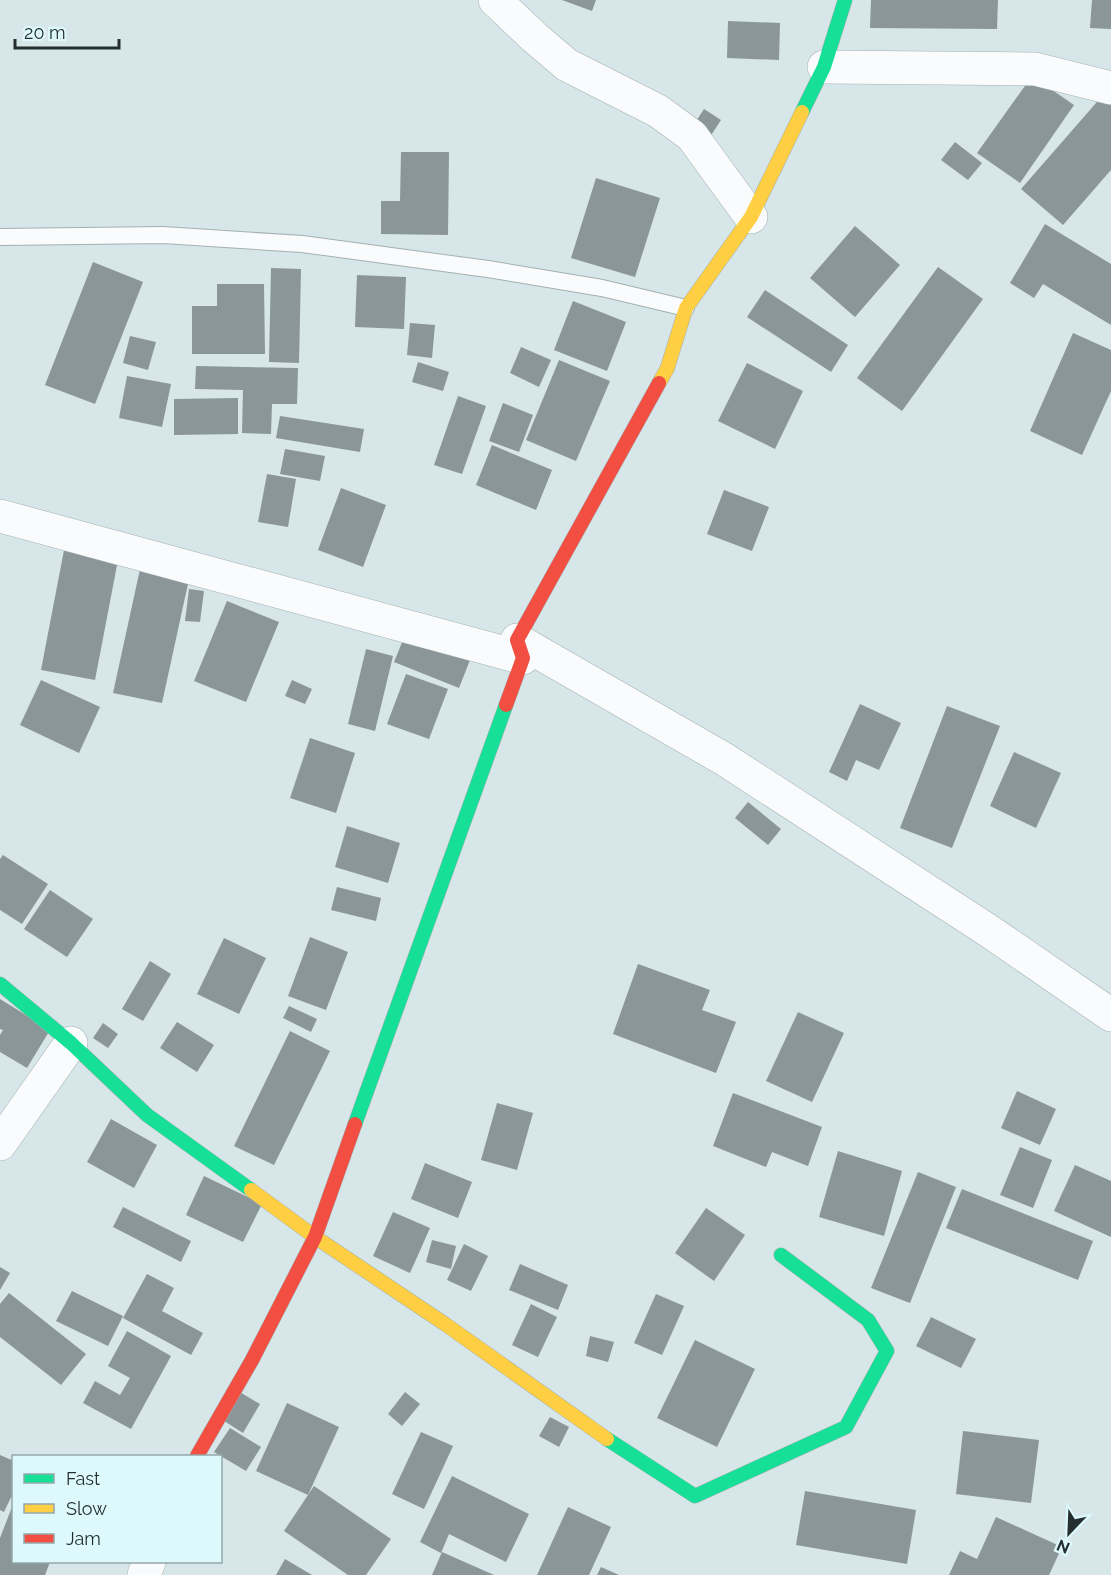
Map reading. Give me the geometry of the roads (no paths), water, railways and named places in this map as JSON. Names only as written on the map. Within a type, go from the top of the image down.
[{"type":"street","points":[[495,0],[567,66],[658,111],[692,136],[751,217]]},
{"type":"street","points":[[198,1455],[252,1360],[315,1237],[520,649],[667,369],[686,308],[751,217],[824,67],[845,0]]},
{"type":"street","points":[[824,67],[1035,69],[1111,88]]},
{"type":"street","points":[[0,516],[520,649],[724,759],[989,931],[1111,1015]]},
{"type":"street","points":[[0,984],[71,1042],[147,1114],[315,1237],[445,1324],[596,1432],[695,1496],[846,1427],[886,1351],[868,1320],[781,1255]]},
{"type":"street","points":[[0,1144],[71,1042]]},
{"type":"lane","points":[[0,237],[163,235],[302,244],[488,269],[602,288],[686,308]]}]
